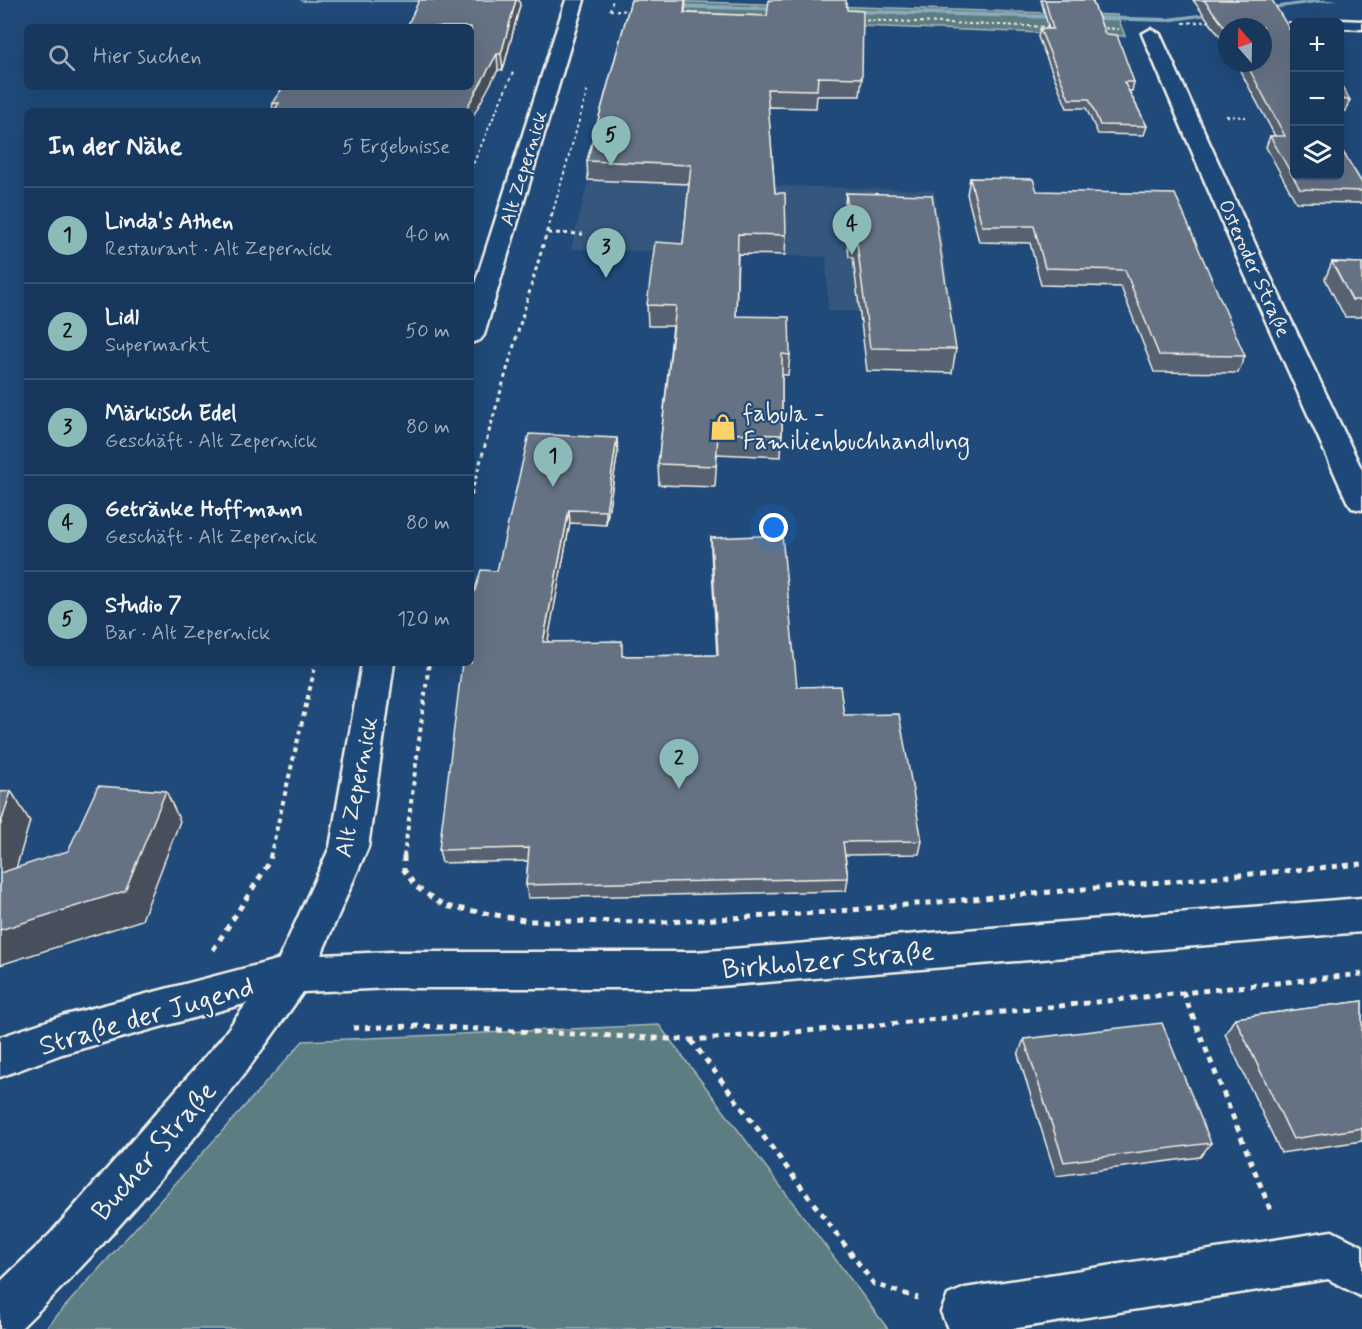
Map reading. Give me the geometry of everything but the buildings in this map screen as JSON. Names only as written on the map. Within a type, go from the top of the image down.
[{"type":"street","name":"Alt Zepernick","points":[[474,325],[575,0]]},
{"type":"street","name":"Osteroder Straße","points":[[1151,34],[1249,257],[1362,501]]},
{"type":"street","name":"Alt Zepernick","points":[[292,974],[350,847],[378,666]]},
{"type":"street","name":"Birkholzer Straße","points":[[292,974],[392,970],[695,970],[1362,915]]},
{"type":"street","name":"Straße der Jugend","points":[[0,1057],[62,1035],[292,974]]},
{"type":"street","name":"Bucher Straße","points":[[0,1315],[68,1250],[235,1054],[292,974]]},
{"type":"street","points":[[971,1321],[1332,1255],[1362,1273]]},
{"type":"lane","points":[[1344,24],[1362,25]]},
{"type":"path","points":[[607,21],[613,0]]},
{"type":"path","points":[[610,10],[633,12]]},
{"type":"path","points":[[680,13],[716,14]]},
{"type":"path","points":[[857,20],[1057,27]]},
{"type":"path","points":[[1174,25],[1216,21]]},
{"type":"path","points":[[1273,22],[1290,22]]},
{"type":"path","points":[[1092,28],[1121,29]]},
{"type":"path","points":[[474,163],[515,68]]},
{"type":"path","points":[[474,485],[588,88]]},
{"type":"path","points":[[548,233],[583,234]]},
{"type":"path","points":[[178,1006],[269,863],[315,666]]},
{"type":"path","points":[[429,666],[404,844],[404,870],[416,887],[446,906],[530,921],[666,922],[816,913],[983,896],[1362,864]]},
{"type":"path","points":[[353,1028],[418,1026],[691,1040],[870,1026],[1362,974]]},
{"type":"path","points":[[1183,992],[1291,1261]]},
{"type":"path","points":[[691,1040],[874,1284],[971,1321]]},
{"type":"shaded area","points":[[588,181],[934,190],[953,313],[828,311],[826,257],[571,249]]},
{"type":"green space","points":[[635,0],[1117,15],[1125,36],[804,24],[632,14]]},
{"type":"green space","points":[[659,1025],[888,1329],[45,1329],[303,1041]]},
{"type":"waterway","points":[[303,0],[423,0]]},
{"type":"waterway","points":[[1257,9],[1334,0]]},
{"type":"waterway","points":[[667,6],[787,9]]},
{"type":"waterway","points":[[844,11],[1167,20],[1224,13]]},
{"type":"place","name":"Studio 7","points":[[611,166]]},
{"type":"place","name":"Getränke Hoffmann","points":[[852,255]]},
{"type":"place","name":"Märkisch Edel","points":[[606,278]]},
{"type":"place","name":"fabula - Familienbuchhandlung","points":[[723,427]]},
{"type":"place","name":"Linda's Athen","points":[[553,487]]},
{"type":"place","name":"Lidl","points":[[679,789]]}]
